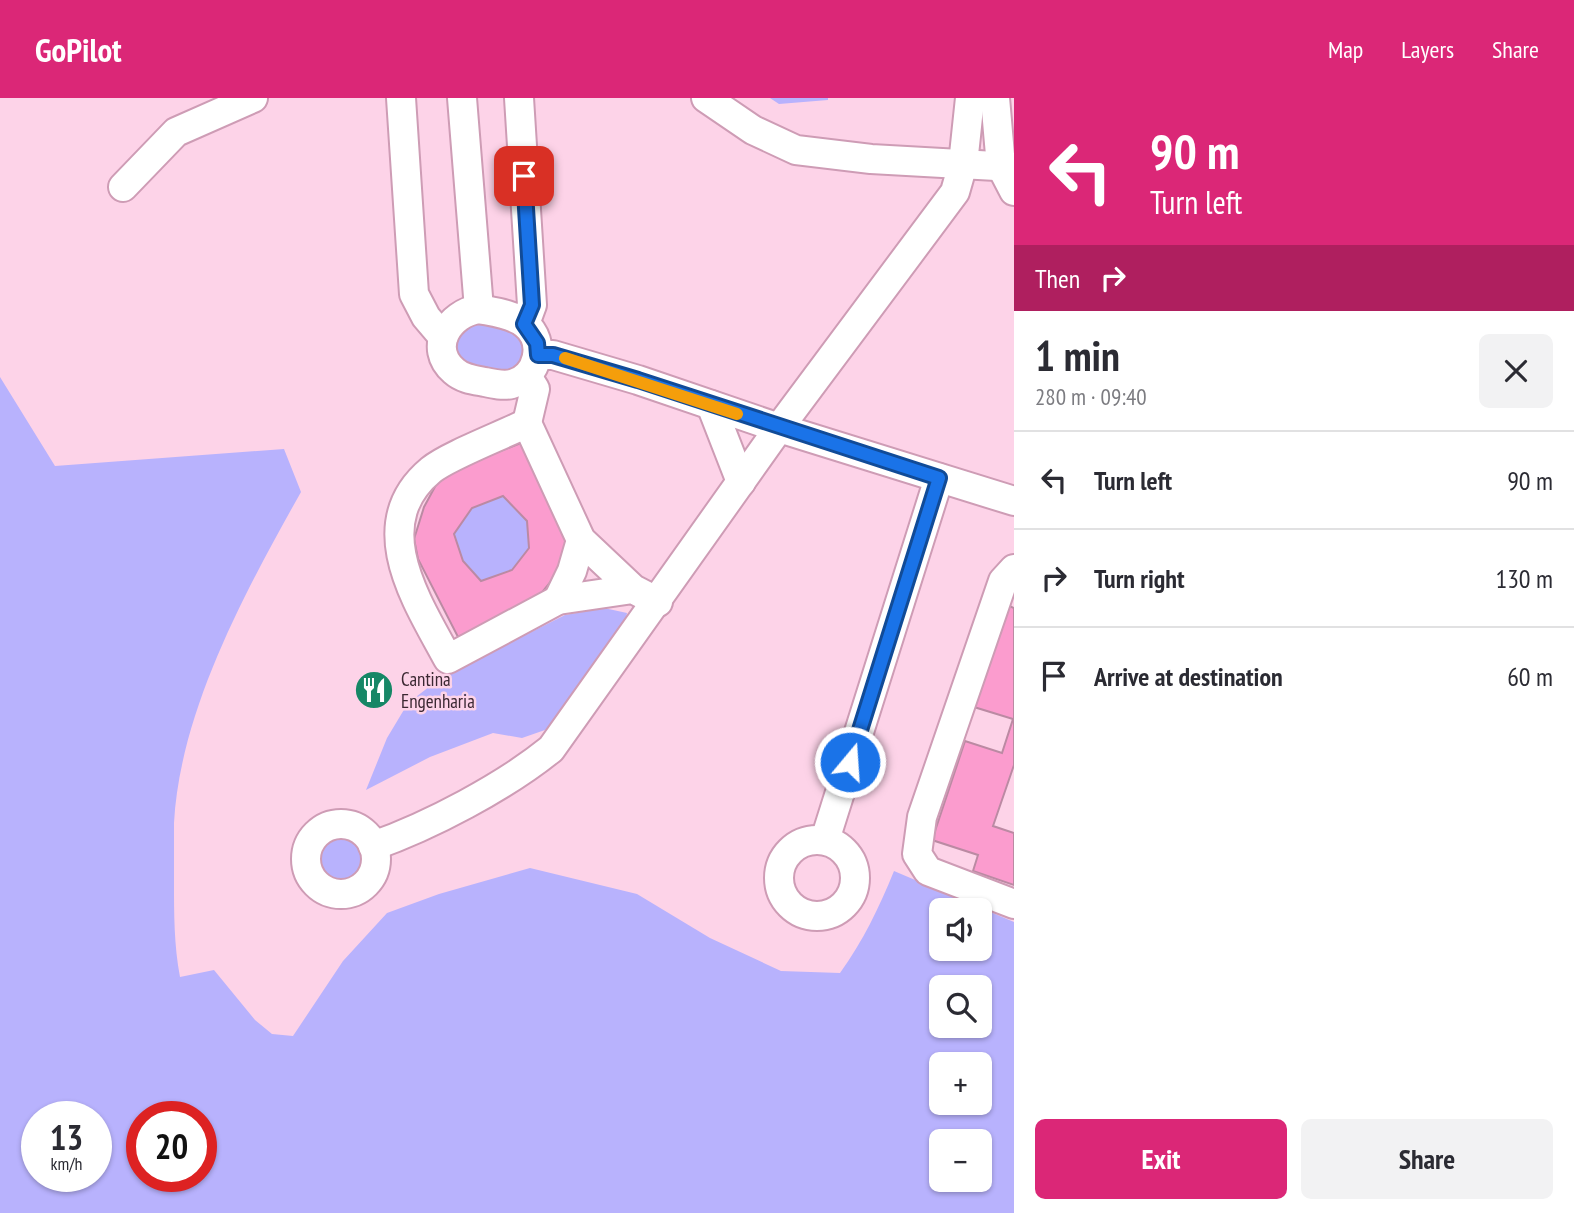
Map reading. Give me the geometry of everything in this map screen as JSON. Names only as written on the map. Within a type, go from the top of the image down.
[{"type":"lane","points":[[123,187],[176,132],[253,98]]},
{"type":"lane","points":[[401,98],[414,293],[426,317],[443,337],[446,361],[463,377],[506,385],[533,365],[553,355],[1014,501]]},
{"type":"lane","points":[[462,98],[479,309]]},
{"type":"lane","points":[[519,98],[532,305],[524,324]]},
{"type":"lane","points":[[706,98],[753,130],[796,150],[871,159],[1007,166]]},
{"type":"lane","points":[[373,846],[398,837],[523,771],[551,748],[658,602],[779,428],[955,192],[963,164],[970,98]]},
{"type":"lane","points":[[995,98],[1014,191]]},
{"type":"lane","points":[[1008,98],[1014,113]]},
{"type":"lane","points":[[443,337],[456,317],[479,309],[524,324],[537,343],[533,365],[535,388],[527,423],[581,540],[633,589],[658,602]]},
{"type":"lane","points":[[712,405],[741,482]]},
{"type":"lane","points":[[527,423],[431,470],[413,491],[402,517],[398,544],[403,572],[448,659],[558,600],[633,589]]},
{"type":"lane","points":[[825,840],[939,478]]},
{"type":"lane","points":[[558,600],[581,540]]},
{"type":"lane","points":[[1014,569],[1003,581],[922,817],[917,854],[928,871],[1014,904]]},
{"type":"shaded area","points":[[770,98],[828,98],[828,100],[779,104]]},
{"type":"shaded area","points":[[470,322],[510,329],[523,339],[524,361],[505,374],[478,369],[465,363],[456,350],[454,339]]},
{"type":"shaded area","points":[[0,377],[55,466],[284,449],[301,492],[239,609],[203,694],[189,737],[179,780],[174,823],[175,930],[180,977],[214,970],[255,1020],[272,1034],[293,1036],[343,961],[387,913],[439,894],[530,868],[637,894],[710,938],[781,971],[840,973],[870,924],[894,871],[958,898],[929,898],[929,961],[992,961],[992,913],[1014,922],[1014,1213],[0,1213]]},
{"type":"shaded area","points":[[503,496],[527,521],[529,548],[512,570],[481,581],[463,561],[454,534],[472,508]]},
{"type":"shaded area","points":[[604,608],[627,613],[624,629],[571,702],[545,730],[522,738],[493,733],[430,757],[366,790],[387,738],[408,703],[442,677],[565,615]]},
{"type":"shaded area","points":[[339,830],[355,835],[363,843],[368,859],[363,875],[355,883],[339,888],[323,883],[315,875],[310,859],[315,843],[323,835]]},
{"type":"building","points":[[526,441],[566,534],[566,563],[535,601],[458,637],[418,559],[414,539],[424,507],[437,483],[465,465]],"holes":[[[503,496],[527,521],[529,548],[512,570],[481,581],[463,561],[454,534],[472,508]]]},
{"type":"building","points":[[1007,605],[1014,608],[1014,765],[993,826],[1014,833],[1014,885],[973,871],[978,855],[932,840],[965,741],[1002,753],[1013,719],[974,707]]},
{"type":"slow traffic","points":[[565,358],[737,414]]},
{"type":"place","name":"Cantina Engenharia","points":[[374,690]]},
{"type":"route","points":[[524,176],[532,305],[524,324],[537,343],[538,355],[553,355],[638,380],[939,478],[850,762]]}]
